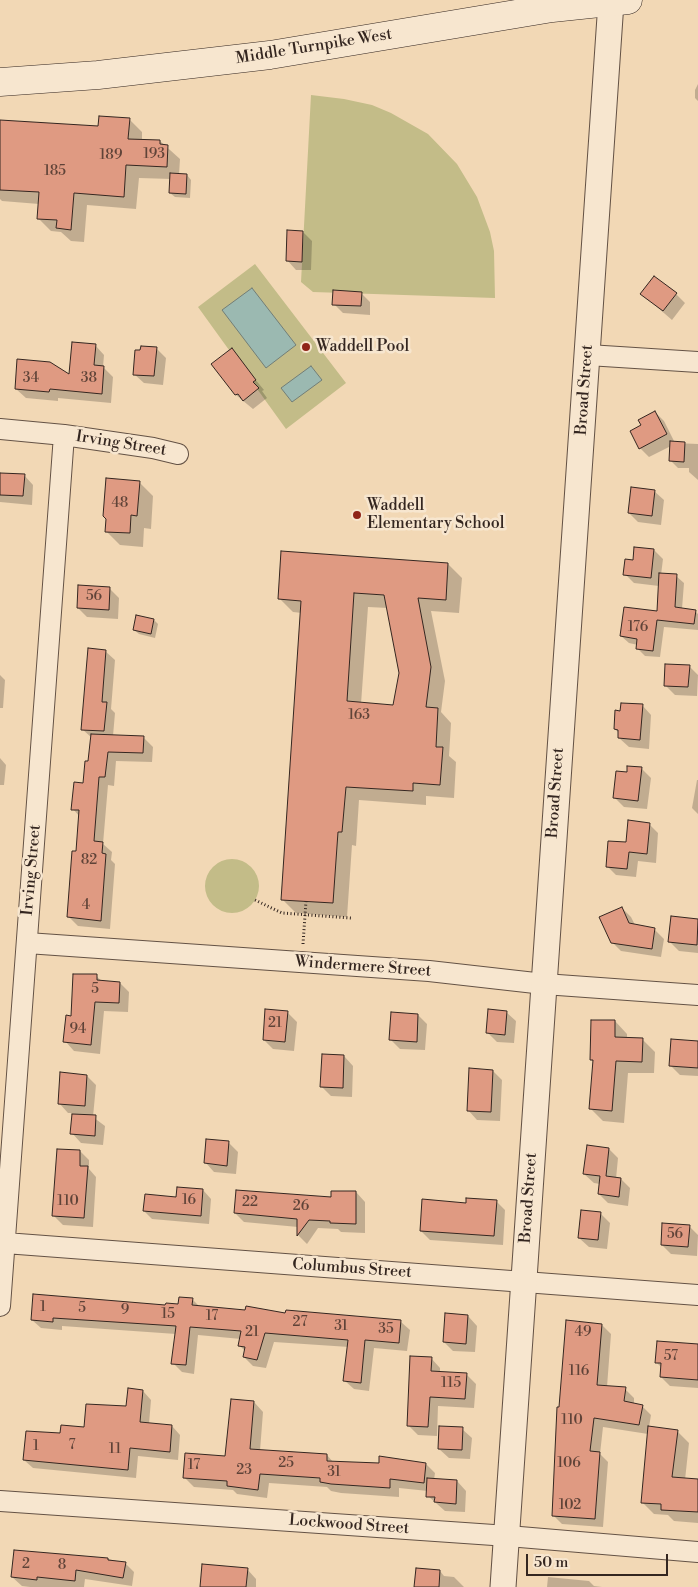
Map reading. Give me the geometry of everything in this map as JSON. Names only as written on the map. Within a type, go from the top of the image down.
[{"type":"main road","name":"Middle Turnpike West","points":[[0,82],[52,79],[241,58],[552,8],[617,1]]},
{"type":"street","name":"Broad Street","points":[[502,1587],[508,1536],[523,1282],[588,355],[617,1]]},
{"type":"street","points":[[588,355],[698,362]]},
{"type":"street","name":"Irving Street","points":[[0,429],[64,435],[153,448],[178,454]]},
{"type":"street","name":"Irving Street","points":[[0,1306],[5,1243],[8,1074],[27,943],[64,435]]},
{"type":"street","name":"Windermere Street","points":[[27,943],[429,971],[544,984],[698,995]]},
{"type":"street","name":"Columbus Street","points":[[5,1243],[698,1295]]},
{"type":"street","name":"Lockwood Street","points":[[0,1501],[508,1536],[698,1552]]},
{"type":"path","points":[[255,900],[282,913],[351,918]]},
{"type":"path","points":[[303,947],[306,902]]},
{"type":"shaded area","points":[[311,95],[372,105],[391,113],[428,134],[457,164],[477,197],[490,232],[494,251],[495,298],[313,292],[301,282]]},
{"type":"shaded area","name":"Waddell Pool","points":[[255,264],[346,383],[286,429],[198,307]]},
{"type":"shaded area","points":[[232,859],[242,861],[251,867],[257,876],[259,886],[257,896],[251,905],[242,911],[232,913],[222,911],[213,905],[207,896],[205,886],[207,876],[213,867],[222,861]]},
{"type":"water","points":[[252,288],[296,345],[266,368],[222,310]]},
{"type":"water","points":[[311,366],[322,380],[292,402],[281,388]]},
{"type":"building","points":[[99,116],[130,118],[128,139],[160,140],[160,144],[168,145],[167,167],[126,165],[124,197],[74,193],[71,230],[56,228],[57,220],[37,219],[39,192],[0,190],[0,120],[98,126]]},
{"type":"building","points":[[170,173],[187,174],[186,194],[169,193]]},
{"type":"building","points":[[287,230],[303,231],[302,262],[286,261]]},
{"type":"building","points":[[654,276],[677,293],[663,311],[640,294]]},
{"type":"building","points":[[333,290],[362,292],[361,306],[332,305]]},
{"type":"building","points":[[72,342],[96,344],[94,365],[104,366],[102,394],[50,389],[49,392],[15,389],[17,359],[50,362],[69,374]]},
{"type":"building","points":[[141,346],[157,347],[154,376],[133,375],[135,350],[140,350]]},
{"type":"building","points":[[232,348],[256,380],[253,382],[259,388],[243,401],[238,394],[235,395],[211,364]]},
{"type":"building","points":[[655,411],[667,434],[639,449],[630,431],[641,425],[638,420]]},
{"type":"building","points":[[670,441],[685,442],[684,462],[669,461]]},
{"type":"building","points":[[0,473],[25,474],[23,496],[0,495]]},
{"type":"building","points":[[106,478],[140,481],[137,516],[131,515],[130,533],[105,532],[106,519],[103,516]]},
{"type":"building","points":[[631,487],[655,490],[652,516],[628,513]]},
{"type":"building","points":[[634,547],[654,549],[651,578],[623,575],[625,559],[633,560]]},
{"type":"building","points":[[281,551],[448,563],[446,600],[418,598],[431,667],[426,707],[438,708],[436,747],[443,747],[440,785],[413,783],[413,791],[346,787],[342,832],[338,832],[333,903],[281,900],[301,601],[278,599]],"holes":[[[354,593],[384,595],[399,673],[393,705],[347,701]]]},
{"type":"building","points":[[659,573],[677,574],[675,607],[696,610],[694,624],[657,620],[653,651],[636,649],[637,639],[620,636],[624,607],[657,611]]},
{"type":"building","points":[[78,585],[110,587],[109,610],[77,608]]},
{"type":"building","points":[[136,615],[154,619],[151,634],[133,630]]},
{"type":"building","points":[[88,648],[106,650],[102,702],[107,702],[104,731],[81,730]]},
{"type":"building","points":[[665,664],[690,665],[688,687],[664,686]]},
{"type":"building","points":[[621,703],[643,704],[640,740],[618,738],[618,730],[614,729],[615,710],[620,711]]},
{"type":"building","points":[[91,734],[144,736],[143,753],[108,752],[105,777],[99,777],[94,841],[103,842],[102,853],[106,854],[101,921],[67,917],[72,851],[76,851],[79,810],[71,810],[74,782],[83,783],[85,761],[88,761]]},
{"type":"building","points":[[627,766],[642,767],[638,801],[613,798],[616,771],[627,772]]},
{"type":"building","points":[[628,820],[650,823],[647,854],[629,852],[627,869],[606,867],[608,841],[626,842]]},
{"type":"building","points":[[622,907],[629,923],[655,928],[652,949],[611,943],[599,917]]},
{"type":"building","points":[[671,916],[698,919],[697,945],[668,942]]},
{"type":"building","points":[[73,974],[97,974],[97,980],[120,982],[119,1003],[95,1002],[91,1045],[63,1042],[66,1015],[71,1016]]},
{"type":"building","points":[[265,1009],[288,1011],[285,1042],[263,1040]]},
{"type":"building","points":[[488,1009],[507,1011],[505,1035],[486,1033]]},
{"type":"building","points":[[391,1012],[418,1014],[417,1042],[389,1040]]},
{"type":"building","points":[[591,1020],[615,1020],[615,1037],[643,1038],[642,1062],[616,1061],[612,1111],[589,1109],[593,1060],[590,1060]]},
{"type":"building","points":[[671,1039],[698,1041],[698,1068],[669,1066]]},
{"type":"building","points":[[322,1054],[344,1055],[343,1088],[320,1087]]},
{"type":"building","points":[[469,1068],[493,1070],[491,1112],[467,1111]]},
{"type":"building","points":[[60,1072],[87,1075],[85,1106],[58,1104]]},
{"type":"building","points":[[72,1114],[96,1115],[95,1136],[70,1134]]},
{"type":"building","points":[[206,1139],[229,1141],[227,1166],[204,1163]]},
{"type":"building","points":[[587,1145],[609,1148],[606,1176],[621,1178],[619,1197],[598,1194],[600,1176],[583,1174]]},
{"type":"building","points":[[57,1149],[80,1150],[80,1166],[88,1166],[84,1218],[52,1216]]},
{"type":"building","points":[[177,1187],[203,1189],[201,1216],[143,1211],[145,1194],[176,1197]]},
{"type":"building","points":[[236,1190],[331,1197],[331,1191],[356,1191],[356,1224],[309,1220],[297,1236],[297,1219],[234,1213]]},
{"type":"building","points":[[466,1198],[497,1200],[494,1236],[420,1231],[422,1199],[466,1203]]},
{"type":"building","points":[[581,1210],[601,1212],[598,1240],[578,1238]]},
{"type":"building","points":[[662,1223],[690,1225],[688,1247],[661,1245]]},
{"type":"building","points":[[33,1294],[165,1305],[166,1303],[178,1304],[179,1297],[193,1298],[192,1305],[245,1310],[246,1306],[285,1313],[286,1310],[401,1320],[399,1343],[365,1340],[361,1383],[343,1381],[348,1340],[265,1333],[257,1360],[243,1357],[245,1347],[238,1346],[241,1331],[190,1327],[186,1365],[171,1364],[176,1326],[53,1318],[53,1322],[31,1320]]},
{"type":"building","points":[[445,1313],[468,1315],[466,1344],[443,1342]]},
{"type":"building","points":[[566,1320],[602,1324],[597,1385],[626,1387],[624,1401],[643,1405],[639,1425],[594,1418],[590,1451],[600,1452],[595,1519],[552,1516],[557,1407],[559,1407]]},
{"type":"building","points":[[657,1341],[698,1344],[698,1380],[660,1377],[661,1363],[655,1363]]},
{"type":"building","points":[[410,1356],[432,1357],[431,1371],[467,1373],[465,1399],[430,1397],[428,1427],[407,1426]]},
{"type":"building","points":[[128,1388],[143,1390],[140,1422],[172,1425],[170,1452],[130,1448],[128,1470],[23,1460],[26,1431],[60,1433],[61,1425],[84,1427],[86,1404],[126,1406]]},
{"type":"building","points":[[231,1399],[254,1401],[250,1449],[327,1454],[327,1461],[379,1463],[379,1456],[426,1463],[424,1483],[390,1479],[390,1488],[331,1484],[320,1482],[320,1478],[260,1474],[258,1490],[227,1486],[227,1481],[183,1478],[185,1453],[225,1456]]},
{"type":"building","points":[[439,1426],[463,1427],[462,1450],[438,1449]]},
{"type":"building","points":[[648,1426],[678,1430],[672,1477],[698,1479],[698,1512],[661,1510],[661,1504],[641,1503]]},
{"type":"building","points":[[427,1478],[457,1480],[456,1504],[434,1502],[435,1497],[426,1497]]},
{"type":"building","points":[[14,1550],[108,1558],[108,1560],[126,1562],[123,1578],[76,1570],[75,1581],[37,1577],[37,1580],[11,1577]]},
{"type":"building","points":[[202,1564],[248,1568],[246,1587],[200,1587]]},
{"type":"building","points":[[416,1568],[440,1570],[439,1587],[414,1587]]},
{"type":"place","name":"Waddell Pool","points":[[306,347]]},
{"type":"place","name":"Waddell Elementary School","points":[[357,515]]}]
